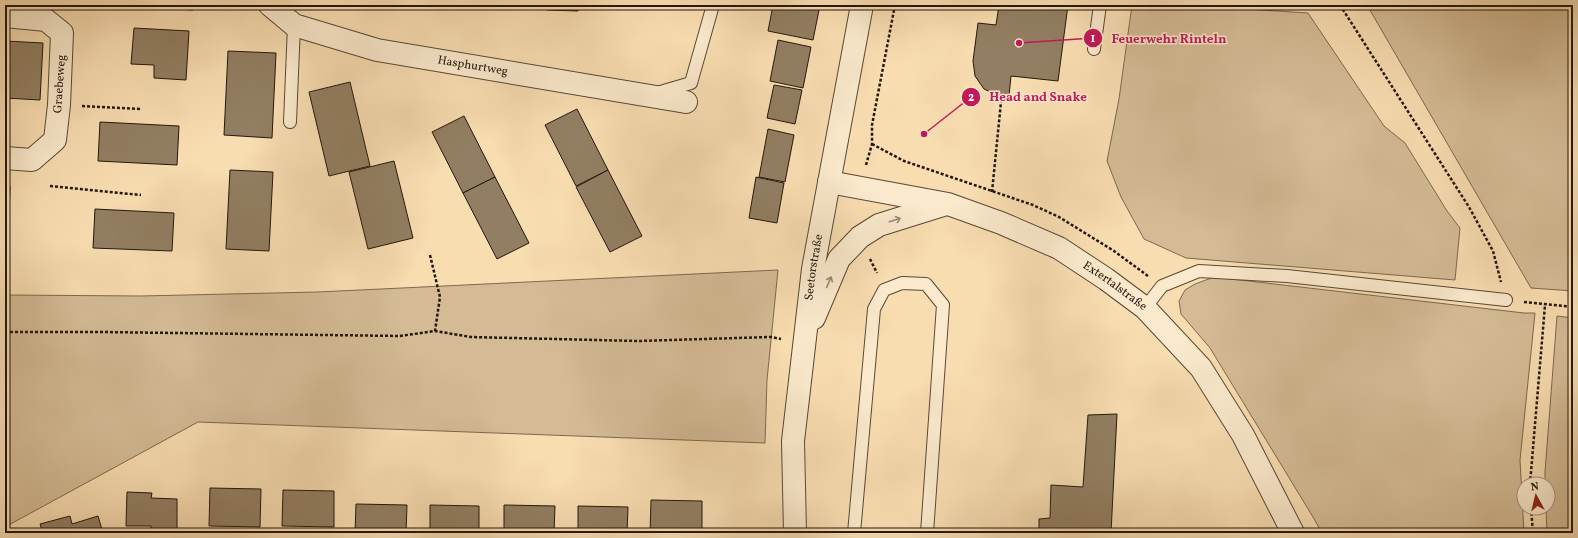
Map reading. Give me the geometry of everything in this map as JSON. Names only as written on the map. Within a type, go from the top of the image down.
[{"type":"street","name":"Hasphurtweg","points":[[270,5],[294,25],[377,50],[686,102]]},
{"type":"street","name":"Seetorstraße","points":[[795,533],[793,441],[803,344],[813,269],[862,5]]},
{"type":"street","name":"Graebeweg","points":[[5,16],[46,20],[62,33],[59,105],[54,140],[32,160],[5,158]]},
{"type":"street","name":"Extertalstraße","points":[[829,182],[948,204],[1001,224],[1059,248],[1106,279],[1145,308],[1201,368],[1243,435],[1293,533]]},
{"type":"street","points":[[803,344],[839,259],[860,237],[879,225],[948,204]]},
{"type":"lane","points":[[648,95],[691,83],[713,5]]},
{"type":"lane","points":[[1094,49],[1100,5]]},
{"type":"lane","points":[[290,122],[294,25]]},
{"type":"lane","points":[[1145,308],[1162,286],[1199,271],[1287,276],[1506,300]]},
{"type":"lane","points":[[854,533],[874,310],[884,290],[902,283],[926,284],[943,305],[927,533]]},
{"type":"path","points":[[872,144],[872,125],[895,5]]},
{"type":"path","points":[[1340,5],[1469,207],[1492,251],[1506,300],[1573,307]]},
{"type":"path","points":[[992,192],[1001,102]]},
{"type":"path","points":[[59,105],[142,109]]},
{"type":"path","points":[[50,186],[141,194]]},
{"type":"path","points":[[860,237],[884,290]]},
{"type":"path","points":[[430,255],[440,297],[435,330]]},
{"type":"path","points":[[1531,476],[1545,305]]},
{"type":"path","points":[[5,332],[400,336],[435,330],[471,337],[638,341],[771,337],[803,344]]},
{"type":"path","points":[[1532,516],[1533,533]]},
{"type":"shaded area","points":[[1132,5],[1184,5],[1308,13],[1384,126],[1405,143],[1447,211],[1460,228],[1455,280],[1186,258],[1144,239],[1121,197],[1107,161],[1119,99]]},
{"type":"shaded area","points":[[1367,5],[1573,5],[1573,291],[1531,288]]},
{"type":"shaded area","points":[[778,270],[767,380],[765,443],[198,422],[5,527],[5,295],[141,296],[318,292]]},
{"type":"shaded area","points":[[1214,277],[1524,313],[1535,313],[1520,460],[1521,476],[1516,476],[1516,516],[1523,516],[1524,533],[1322,533],[1210,348],[1181,314],[1179,301],[1185,290],[1195,284]]},
{"type":"shaded area","points":[[1557,316],[1573,318],[1573,533],[1547,533],[1546,516],[1556,516],[1556,476],[1545,476]]},
{"type":"building","points":[[153,5],[193,5],[193,10],[153,7]]},
{"type":"building","points":[[547,5],[579,5],[578,11],[547,10]]},
{"type":"building","points":[[773,5],[820,5],[813,40],[768,31]]},
{"type":"building","points":[[999,5],[1068,5],[1058,81],[1011,76],[1009,96],[997,95],[984,89],[975,76],[973,61],[978,23],[996,25]]},
{"type":"building","points":[[134,28],[189,31],[186,80],[154,78],[154,65],[131,64]]},
{"type":"building","points":[[778,40],[811,47],[803,88],[770,81]]},
{"type":"building","points":[[5,41],[43,43],[40,100],[5,98]]},
{"type":"building","points":[[228,51],[276,53],[272,138],[224,135]]},
{"type":"building","points":[[350,82],[370,166],[329,176],[309,92]]},
{"type":"building","points":[[774,85],[802,90],[795,124],[767,118]]},
{"type":"building","points":[[577,109],[608,170],[576,186],[545,125]]},
{"type":"building","points":[[464,116],[495,177],[463,193],[432,132]]},
{"type":"building","points":[[100,122],[179,126],[177,165],[98,161]]},
{"type":"building","points":[[768,129],[794,135],[785,182],[759,177]]},
{"type":"building","points":[[394,161],[413,238],[368,249],[349,172]]},
{"type":"building","points":[[230,170],[273,172],[269,251],[226,249]]},
{"type":"building","points":[[608,170],[642,236],[610,252],[576,187]]},
{"type":"building","points":[[495,177],[529,243],[497,259],[463,193]]},
{"type":"building","points":[[756,177],[784,183],[777,223],[749,218]]},
{"type":"building","points":[[5,185],[10,186],[8,243],[5,243]]},
{"type":"building","points":[[95,209],[174,213],[172,251],[93,248]]},
{"type":"building","points":[[1117,414],[1111,533],[1039,533],[1039,519],[1050,518],[1051,485],[1083,487],[1088,415]]},
{"type":"building","points":[[210,488],[261,489],[260,527],[209,526]]},
{"type":"building","points":[[283,490],[334,491],[334,527],[282,526]]},
{"type":"building","points":[[127,492],[152,493],[151,498],[177,499],[177,533],[151,532],[151,526],[126,526]]},
{"type":"building","points":[[651,500],[702,501],[702,533],[650,533]]},
{"type":"building","points":[[356,504],[407,505],[406,533],[355,533]]},
{"type":"building","points":[[430,505],[479,506],[479,533],[430,533]]},
{"type":"building","points":[[504,505],[555,506],[554,533],[504,533]]},
{"type":"building","points":[[578,506],[628,507],[627,533],[578,533]]},
{"type":"building","points":[[70,516],[72,524],[98,516],[103,533],[43,533],[40,524]]},
{"type":"place","name":"Feuerwehr Rinteln","points":[[1019,43]]},
{"type":"place","name":"Head and Snake","points":[[924,134]]}]
